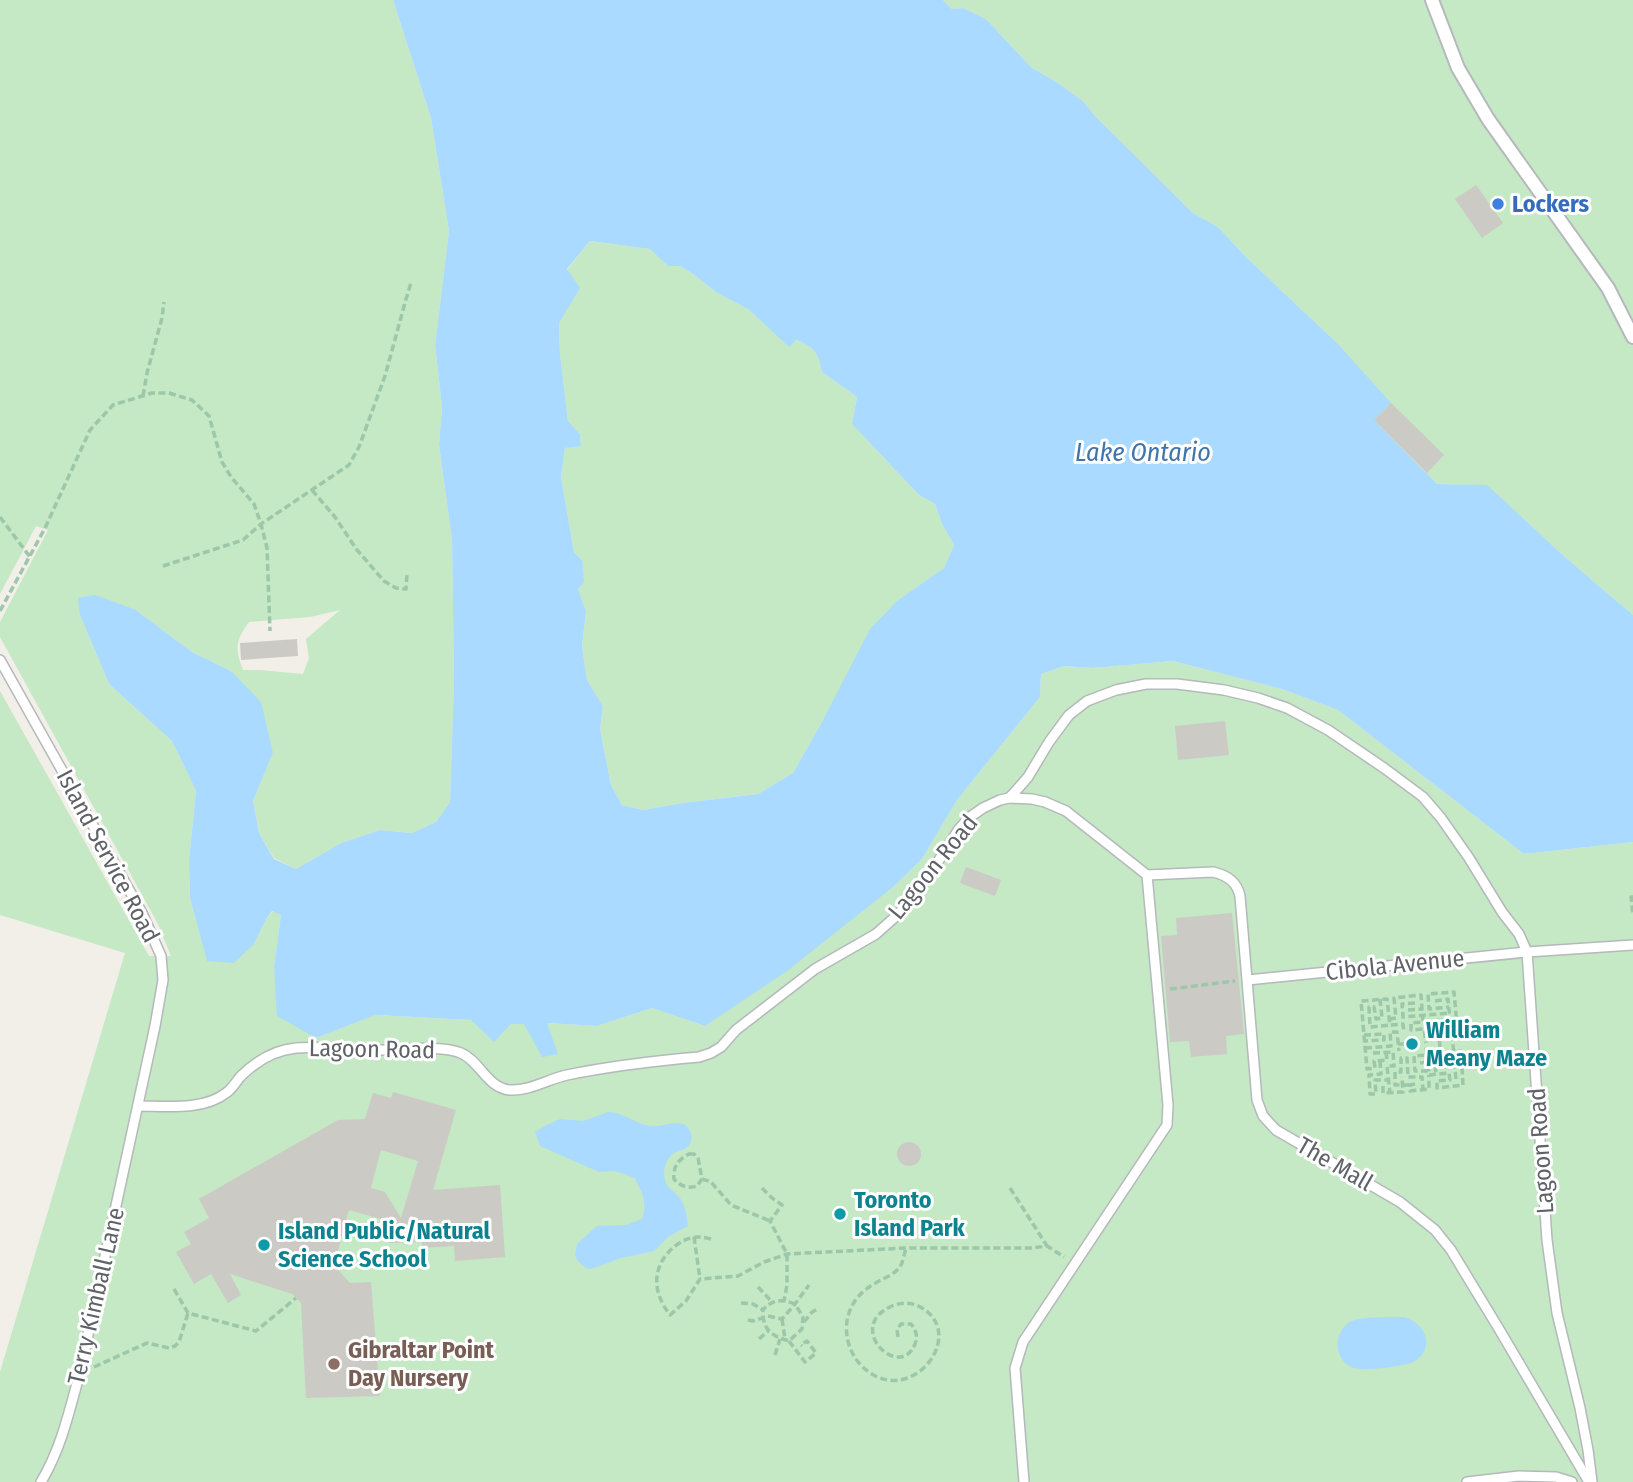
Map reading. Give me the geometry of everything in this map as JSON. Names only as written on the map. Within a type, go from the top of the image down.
[{"type":"street","points":[[1432,0],[1458,68],[1488,119],[1608,288],[1633,337]]},
{"type":"lane","name":"Island Service Road","points":[[0,660],[142,913],[161,956],[163,980],[138,1106]]},
{"type":"lane","name":"Lagoon Road","points":[[138,1106],[187,1106],[206,1102],[226,1093],[258,1061],[279,1051],[297,1048],[378,1051],[438,1049],[460,1052],[474,1061],[486,1077],[509,1090],[605,1068],[699,1057],[711,1053],[815,969],[876,934],[917,894],[959,829],[983,808],[1009,799],[1028,777],[1069,715],[1087,701],[1116,690],[1146,684],[1177,684],[1258,698],[1287,708],[1328,730],[1423,797],[1441,817],[1519,934],[1527,953],[1547,1240],[1557,1313],[1588,1450],[1590,1482]]},
{"type":"lane","points":[[1009,799],[1032,799],[1066,811],[1147,875],[1168,1105],[1167,1125],[1023,1342],[1015,1368],[1024,1482]]},
{"type":"lane","name":"The Mall","points":[[1147,875],[1212,872],[1221,874],[1236,884],[1240,894],[1257,1100],[1263,1116],[1283,1135],[1404,1204],[1436,1230],[1458,1261],[1590,1482]]},
{"type":"lane","name":"Cibola Avenue","points":[[1248,980],[1633,945]]},
{"type":"lane","name":"Terry Kimball Lane","points":[[41,1482],[64,1431],[79,1376],[138,1106]]},
{"type":"lane","points":[[1467,1482],[1519,1476],[1556,1477],[1572,1482]]},
{"type":"path","points":[[163,566],[243,540],[261,524],[349,466],[359,447],[385,376],[411,283]]},
{"type":"path","points":[[143,396],[164,302]]},
{"type":"path","points":[[0,611],[45,528],[90,430],[113,405],[152,393],[169,393],[192,400],[209,416],[222,462],[230,477],[254,504],[267,548],[270,631]]},
{"type":"path","points":[[312,490],[384,581],[396,588],[406,589],[407,575]]},
{"type":"path","points":[[0,517],[30,557]]},
{"type":"path","points":[[1633,897],[1633,915]]},
{"type":"path","points":[[1157,990],[1248,980]]},
{"type":"path","points":[[1444,1020],[1431,1021],[1431,1027],[1457,1025],[1454,992],[1427,994],[1429,1009],[1449,1007]]},
{"type":"path","points":[[1389,1019],[1396,1018],[1394,998],[1421,995],[1423,1022],[1410,1023],[1411,1030],[1424,1029],[1426,1043]]},
{"type":"path","points":[[1380,999],[1382,1018],[1376,1019],[1374,1007],[1369,1007],[1370,1027],[1404,1024],[1404,1032]]},
{"type":"path","points":[[1386,1052],[1387,1060],[1374,1061],[1375,1068],[1367,1069],[1361,1001],[1387,999],[1390,1025]]},
{"type":"path","points":[[1435,1000],[1448,999],[1454,1052]]},
{"type":"path","points":[[1415,1003],[1402,1004],[1403,1017],[1450,1013]]},
{"type":"path","points":[[1408,1010],[1422,1009]]},
{"type":"path","points":[[1365,1048],[1391,1046],[1390,1032],[1397,1032],[1399,1051]]},
{"type":"path","points":[[1364,1035],[1384,1034],[1384,1040],[1364,1041]]},
{"type":"path","points":[[1426,1055],[1426,1049],[1440,1049],[1438,1034],[1432,1034],[1432,1042]]},
{"type":"path","points":[[1452,1039],[1469,1037]]},
{"type":"path","points":[[1398,1044],[1412,1044]]},
{"type":"path","points":[[1441,1054],[1414,1056],[1415,1071],[1449,1073],[1450,1080],[1437,1081],[1437,1087],[1463,1085],[1461,1051],[1447,1053],[1447,1060],[1442,1061],[1443,1068],[1448,1067]]},
{"type":"path","points":[[1373,1053],[1393,1052],[1394,1066],[1387,1066],[1390,1093]]},
{"type":"path","points":[[1434,1055],[1436,1074]]},
{"type":"path","points":[[1420,1062],[1428,1062],[1429,1089],[1423,1090],[1410,1091],[1413,1084],[1395,1085],[1395,1072],[1401,1072],[1401,1058],[1407,1058],[1408,1077],[1422,1077],[1423,1090]]},
{"type":"path","points":[[1455,1079],[1454,1060],[1461,1059]]},
{"type":"path","points":[[1380,1061],[1381,1074],[1368,1075],[1370,1094],[1376,1094],[1375,1080],[1389,1080]]},
{"type":"path","points":[[1383,1086],[1383,1093],[1403,1092],[1402,1077]]},
{"type":"path","points":[[694,1154],[698,1158],[702,1179],[694,1188],[679,1185],[674,1180],[676,1163],[680,1158],[694,1154]]},
{"type":"path","points":[[702,1179],[711,1182],[731,1205],[770,1222],[787,1254],[784,1301]]},
{"type":"path","points":[[762,1188],[782,1205],[770,1222]]},
{"type":"path","points":[[1010,1188],[1047,1246],[1074,1264]]},
{"type":"path","points":[[694,1237],[701,1279],[686,1301],[670,1315],[661,1304],[658,1293],[659,1266],[665,1255],[687,1238],[694,1237],[702,1236],[711,1239]]},
{"type":"path","points":[[701,1279],[738,1276],[764,1262],[787,1254],[906,1248],[1047,1246]]},
{"type":"path","points":[[898,1337],[897,1330],[901,1324],[911,1324],[916,1330],[916,1340],[911,1351],[905,1355],[893,1356],[880,1350],[873,1335],[873,1326],[882,1312],[899,1304],[920,1306],[936,1322],[938,1343],[927,1367],[904,1380],[891,1381],[878,1378],[865,1370],[855,1358],[846,1329],[848,1314],[855,1299],[866,1288],[897,1271],[906,1248]]},
{"type":"path","points":[[782,1319],[809,1285]]},
{"type":"path","points":[[758,1287],[772,1302]]},
{"type":"path","points":[[174,1289],[188,1312],[256,1331],[296,1298]]},
{"type":"path","points":[[802,1346],[807,1340],[816,1353],[805,1362],[785,1340],[768,1331],[763,1310],[772,1302],[796,1304],[804,1322]]},
{"type":"path","points":[[741,1303],[753,1304],[763,1310]]},
{"type":"path","points":[[775,1355],[785,1340],[802,1329],[812,1312],[818,1309]]},
{"type":"path","points":[[79,1376],[102,1362],[147,1343],[169,1348],[175,1346],[179,1342],[188,1312]]},
{"type":"path","points":[[748,1320],[768,1316],[782,1319]]},
{"type":"path","points":[[782,1319],[785,1340]]},
{"type":"path","points":[[760,1339],[768,1331]]},
{"type":"green space","name":"Toronto Island Park","points":[[0,0],[393,0],[431,118],[449,231],[435,345],[442,407],[439,445],[452,540],[454,681],[450,802],[436,822],[412,833],[380,830],[341,843],[296,869],[274,858],[259,833],[253,801],[273,753],[231,671],[192,652],[136,610],[80,615],[109,684],[172,741],[196,791],[189,860],[190,898],[207,960],[254,944],[273,911],[281,915],[274,967],[276,989],[316,1038],[374,1015],[511,1024],[597,1026],[652,1008],[705,1026],[893,887],[922,859],[957,800],[1040,697],[1041,674],[1064,666],[1093,668],[1173,661],[1282,689],[1338,710],[1524,854],[1633,842],[1633,1482],[0,1482],[0,1372],[125,953],[0,915],[0,691],[149,956],[171,956],[158,924],[0,637],[0,622],[48,530],[36,526],[0,594]],"holes":[[[340,610],[306,639],[309,658],[303,674],[243,670],[238,645],[249,622],[310,617]]]},
{"type":"green space","points":[[943,0],[1633,0],[1633,615],[1487,486],[1437,484],[1374,420],[1337,343],[1218,227],[1193,213],[1083,101],[1031,67],[986,19],[963,8],[952,9]]},
{"type":"green space","points":[[590,241],[651,249],[668,266],[680,266],[717,293],[748,309],[789,346],[796,340],[812,348],[822,372],[857,397],[852,424],[919,495],[935,504],[954,545],[944,568],[898,600],[793,773],[758,794],[643,810],[622,805],[611,785],[600,729],[603,706],[587,680],[582,646],[586,613],[578,589],[582,560],[574,552],[561,477],[565,448],[581,445],[580,434],[568,421],[559,322],[579,288],[567,270]]},
{"type":"water","name":"Lake Ontario","points":[[393,0],[943,0],[952,9],[963,8],[986,19],[1031,67],[1083,101],[1193,213],[1218,227],[1337,343],[1391,403],[1374,420],[1437,484],[1487,485],[1633,615],[1633,842],[1524,854],[1338,710],[1282,689],[1173,661],[1093,668],[1064,666],[1041,674],[1040,697],[957,800],[922,859],[893,887],[787,971],[705,1026],[652,1008],[597,1026],[547,1023],[558,1054],[542,1057],[524,1024],[511,1024],[494,1042],[471,1020],[375,1015],[316,1038],[277,1016],[274,967],[281,915],[272,911],[254,944],[234,963],[207,961],[190,898],[189,860],[196,791],[172,741],[109,684],[80,615],[78,598],[95,595],[136,610],[192,652],[231,671],[261,702],[273,753],[253,801],[259,833],[274,859],[296,869],[341,843],[380,830],[412,833],[436,822],[450,802],[454,681],[452,540],[439,445],[442,407],[435,345],[449,231],[431,118]],"holes":[[[590,241],[650,249],[668,266],[680,266],[717,293],[748,309],[789,347],[796,340],[812,348],[822,372],[857,397],[852,424],[919,495],[935,504],[954,545],[944,568],[898,600],[870,629],[793,773],[758,794],[643,810],[622,805],[611,785],[600,729],[603,706],[587,680],[582,646],[586,612],[578,589],[584,582],[582,560],[574,552],[561,477],[565,448],[581,446],[580,434],[568,421],[559,323],[580,288],[567,269]]]},
{"type":"water","points":[[608,1112],[649,1126],[682,1123],[688,1128],[691,1134],[690,1143],[671,1156],[664,1174],[667,1185],[682,1202],[688,1226],[668,1237],[654,1251],[621,1258],[591,1269],[577,1260],[577,1244],[597,1226],[626,1225],[642,1219],[642,1193],[635,1178],[615,1171],[599,1172],[540,1146],[535,1132],[560,1119],[583,1121]]},
{"type":"water","points":[[1404,1317],[1418,1324],[1425,1336],[1425,1349],[1415,1361],[1405,1365],[1361,1369],[1352,1368],[1341,1358],[1338,1350],[1339,1335],[1350,1322],[1368,1318]]},
{"type":"building","points":[[1476,185],[1503,223],[1482,238],[1455,199]]},
{"type":"building","points":[[1391,403],[1444,455],[1427,473],[1374,420]]},
{"type":"building","points":[[297,639],[298,656],[241,660],[240,643]]},
{"type":"building","points":[[1225,721],[1229,755],[1178,760],[1175,726]]},
{"type":"building","points":[[966,867],[1001,880],[995,896],[960,883]]},
{"type":"building","points":[[1232,913],[1244,1034],[1226,1036],[1227,1054],[1191,1057],[1189,1041],[1170,1042],[1161,936],[1177,935],[1176,918]]},
{"type":"building","name":"Island Public/Natural Science School","points":[[393,1092],[456,1110],[433,1190],[500,1185],[505,1257],[455,1261],[454,1246],[422,1248],[422,1242],[389,1243],[388,1221],[349,1210],[334,1265],[350,1283],[371,1282],[380,1396],[306,1398],[301,1303],[292,1294],[230,1274],[241,1295],[228,1303],[211,1274],[194,1284],[176,1252],[191,1244],[184,1232],[209,1218],[199,1199],[338,1120],[365,1119],[373,1093],[391,1098]],"holes":[[[381,1150],[418,1161],[401,1218],[385,1192],[371,1188]]]},
{"type":"building","points":[[909,1142],[920,1149],[921,1154],[914,1165],[909,1166],[898,1159],[897,1154],[904,1143]]},
{"type":"place","name":"Lockers","points":[[1498,204]]},
{"type":"place","name":"William Meany Maze","points":[[1412,1044]]},
{"type":"place","name":"Toronto Island Park","points":[[840,1214]]},
{"type":"place","name":"Island Public/Natural Science School","points":[[264,1245]]},
{"type":"place","name":"Gibraltar Point Day Nursery","points":[[334,1364]]}]
